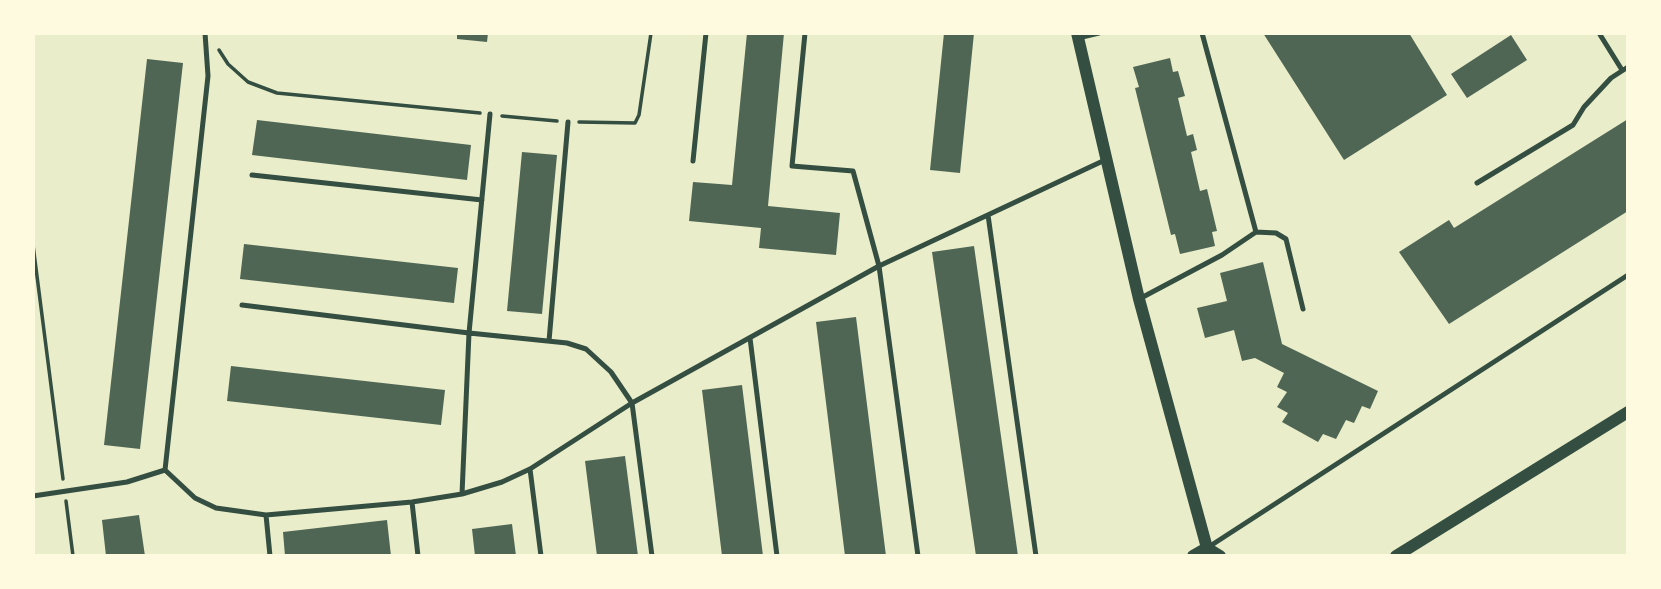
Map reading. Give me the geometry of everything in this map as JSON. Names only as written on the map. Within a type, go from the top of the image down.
[{"type":"street","points":[[1078,36],[1139,299],[1207,548],[1220,556]]},
{"type":"street","points":[[1396,556],[1628,412]]},
{"type":"street","points":[[1193,556],[1207,548]]},
{"type":"lane","points":[[165,470],[208,76],[205,33]]},
{"type":"lane","points":[[693,161],[706,33]]},
{"type":"lane","points":[[805,33],[792,166],[853,171],[879,266],[918,556]]},
{"type":"lane","points":[[1078,36],[1099,33]]},
{"type":"lane","points":[[1202,33],[1256,232]]},
{"type":"lane","points":[[1477,183],[1573,125],[1584,107],[1611,78],[1625,69],[1599,33]]},
{"type":"lane","points":[[462,494],[468,333],[490,114]]},
{"type":"lane","points":[[549,341],[568,122]]},
{"type":"lane","points":[[165,470],[195,498],[216,509],[266,514],[412,502],[462,494],[502,482],[530,469],[632,403],[879,266],[1107,159]]},
{"type":"lane","points":[[252,175],[482,200]]},
{"type":"lane","points":[[988,215],[1037,556]]},
{"type":"lane","points":[[1139,299],[1222,255],[1256,232],[1276,233],[1286,239],[1303,309]]},
{"type":"lane","points":[[1207,548],[1628,275]]},
{"type":"lane","points":[[242,305],[567,343],[586,349],[611,372],[632,403],[652,556]]},
{"type":"lane","points":[[750,338],[777,556]]},
{"type":"lane","points":[[530,469],[541,556]]},
{"type":"lane","points":[[33,496],[127,482],[165,470]]},
{"type":"lane","points":[[412,502],[418,556]]},
{"type":"lane","points":[[266,514],[270,556]]},
{"type":"path","points":[[215,43],[228,64],[248,82],[277,93],[568,122],[635,123],[639,115],[651,33]]},
{"type":"path","points":[[33,245],[73,556]]},
{"type":"building","points":[[457,33],[488,33],[487,42],[457,39]]},
{"type":"building","points":[[747,33],[784,33],[768,206],[840,213],[836,255],[759,248],[761,228],[689,221],[693,182],[732,185]]},
{"type":"building","points":[[944,33],[974,33],[960,173],[930,170]]},
{"type":"building","points":[[1263,33],[1409,33],[1447,95],[1344,160]]},
{"type":"building","points":[[1511,35],[1527,60],[1467,98],[1451,74]]},
{"type":"building","points":[[1170,58],[1173,72],[1178,71],[1185,96],[1178,98],[1187,136],[1193,134],[1197,150],[1191,152],[1200,191],[1207,189],[1217,231],[1212,232],[1215,246],[1180,254],[1175,234],[1171,235],[1135,88],[1139,87],[1133,67]]},
{"type":"building","points":[[147,59],[183,63],[140,449],[104,445]]},
{"type":"building","points":[[1628,119],[1628,211],[1449,324],[1399,252],[1449,220],[1454,228]]},
{"type":"building","points":[[257,120],[471,145],[467,180],[252,155]]},
{"type":"building","points":[[522,152],[557,155],[542,314],[507,311]]},
{"type":"building","points":[[244,244],[458,268],[454,303],[240,279]]},
{"type":"building","points":[[974,246],[1018,556],[976,556],[932,252]]},
{"type":"building","points":[[1263,262],[1282,344],[1378,391],[1370,409],[1362,406],[1354,423],[1346,420],[1336,439],[1323,434],[1318,442],[1282,422],[1288,413],[1277,407],[1287,392],[1277,387],[1284,373],[1255,358],[1242,361],[1234,330],[1205,338],[1197,308],[1227,301],[1220,273]]},
{"type":"building","points":[[856,317],[886,556],[845,556],[816,322]]},
{"type":"building","points":[[231,366],[445,390],[441,425],[227,401]]},
{"type":"building","points":[[742,385],[763,556],[722,556],[702,390]]},
{"type":"building","points":[[625,456],[638,556],[597,556],[585,461]]},
{"type":"building","points":[[139,515],[145,556],[106,556],[102,520]]},
{"type":"building","points":[[387,520],[391,556],[285,556],[283,532]]},
{"type":"building","points":[[512,524],[516,556],[475,556],[472,529]]}]
